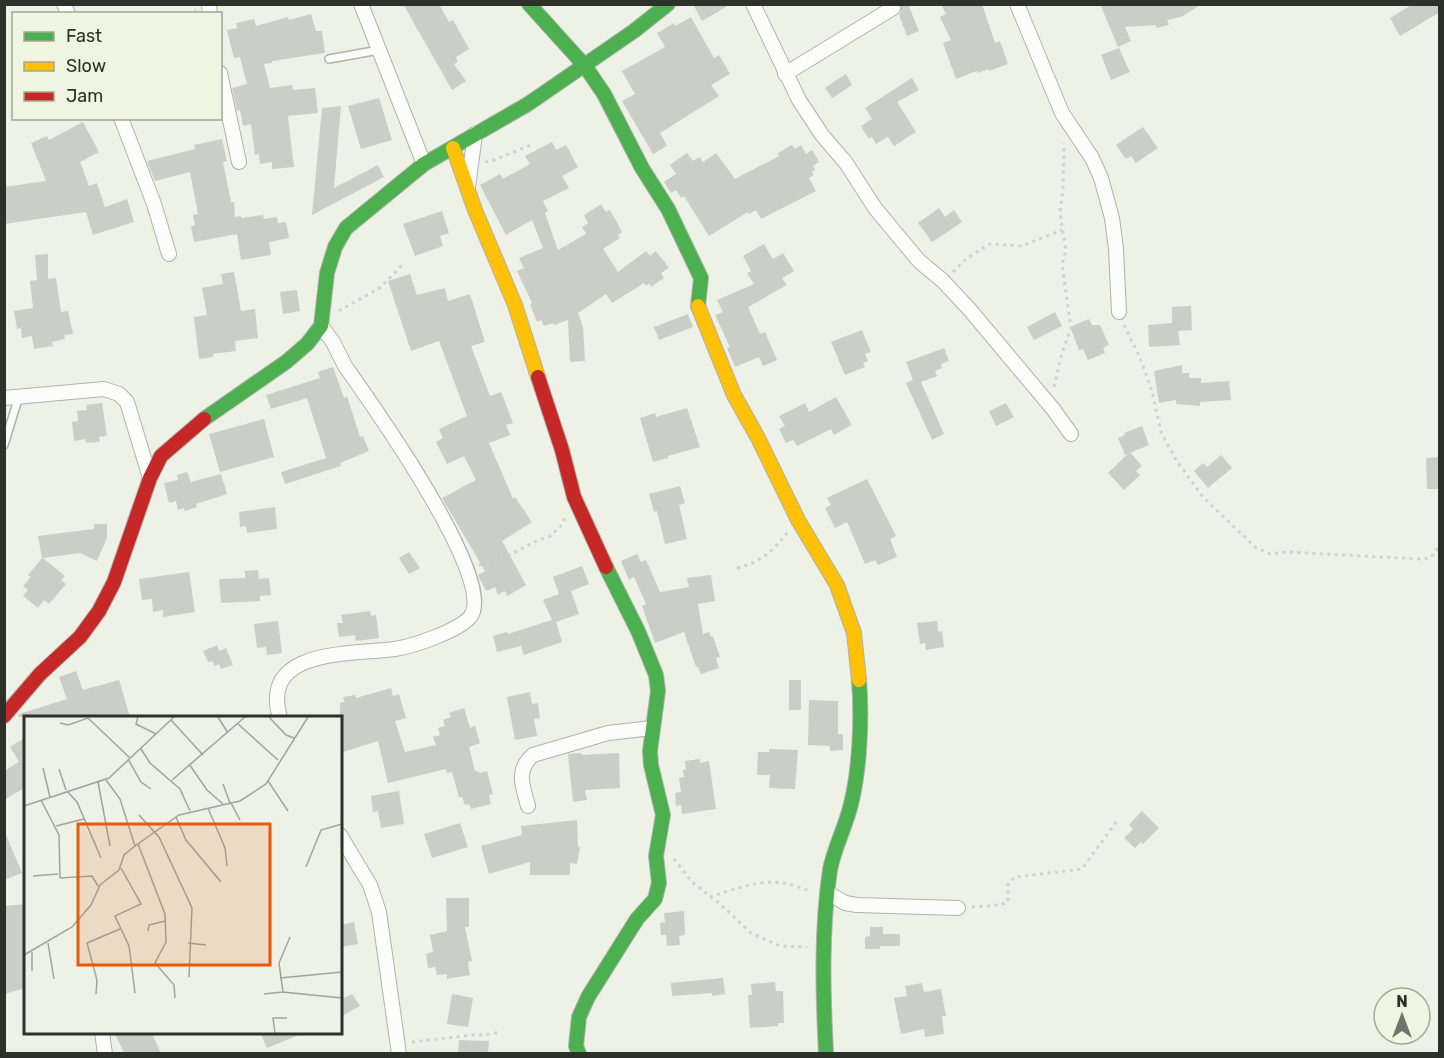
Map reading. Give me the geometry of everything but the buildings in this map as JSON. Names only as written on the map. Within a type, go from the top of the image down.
[{"type":"street","points":[[361,4],[424,164]]},
{"type":"street","points":[[529,4],[585,66],[604,94],[642,168],[668,209],[699,271],[702,283],[697,299],[698,305],[734,395],[798,520],[837,585],[854,633],[860,690],[857,773],[852,805],[831,866],[827,894],[823,990],[826,1053]]},
{"type":"street","points":[[4,716],[11,705],[40,674],[80,637],[99,611],[114,582],[150,478],[161,456],[209,415],[286,362],[308,344],[321,321],[327,273],[334,248],[346,228],[424,164],[528,104],[585,66],[668,4]]},
{"type":"street","points":[[753,4],[785,74],[810,117],[846,163],[875,208],[919,261],[943,281],[970,310],[1053,409],[1071,434]]},
{"type":"street","points":[[1017,4],[1062,113],[1092,158],[1101,178],[1112,218],[1119,312]]},
{"type":"street","points":[[785,74],[893,8]]},
{"type":"street","points":[[222,82],[239,162]]},
{"type":"street","points":[[122,120],[157,211],[169,254]]},
{"type":"street","points":[[468,189],[475,134]]},
{"type":"street","points":[[453,148],[475,210],[515,305],[562,450],[574,497],[638,631],[656,675],[658,691],[652,728],[651,765],[663,815],[656,856],[659,882],[655,899],[637,919],[588,997],[579,1017],[576,1046],[579,1053]]},
{"type":"street","points":[[280,716],[278,693],[283,678],[294,666],[312,658],[398,648],[455,628],[470,617],[476,607],[476,597],[466,569],[435,501],[345,366],[321,321]]},
{"type":"street","points":[[4,398],[104,389],[119,394],[127,402],[150,478]]},
{"type":"street","points":[[528,806],[522,771],[525,763],[533,755],[608,733],[652,728]]},
{"type":"street","points":[[342,838],[370,885],[379,912],[399,1048]]},
{"type":"street","points":[[827,894],[856,906],[958,908]]},
{"type":"street","points":[[102,1034],[105,1053]]},
{"type":"lane","points":[[329,59],[380,50]]},
{"type":"lane","points":[[4,446],[19,396]]},
{"type":"path","points":[[1053,409],[1056,372],[1071,328],[1062,265],[1066,250],[1059,213],[1064,158],[1062,113]]},
{"type":"path","points":[[471,164],[494,160],[531,145]]},
{"type":"path","points":[[943,281],[967,258],[990,244],[1022,246],[1062,230]]},
{"type":"path","points":[[321,321],[381,287],[402,265]]},
{"type":"path","points":[[1119,312],[1152,391],[1161,432],[1176,460],[1203,497],[1255,547],[1270,554],[1311,552],[1418,560],[1430,558],[1440,546]]},
{"type":"path","points":[[466,569],[511,554],[549,537],[562,525],[574,497]]},
{"type":"path","points":[[737,568],[765,558],[798,520]]},
{"type":"path","points":[[958,908],[1005,904],[1009,899],[1008,882],[1015,877],[1082,869],[1117,821]]},
{"type":"path","points":[[659,837],[692,882],[751,933],[780,946],[824,949]]},
{"type":"path","points":[[710,897],[772,882],[827,894]]},
{"type":"path","points":[[399,1048],[501,1032]]},
{"type":"traffic: fast","points":[[529,4],[585,66],[604,94],[642,168],[668,209],[701,278],[698,306]]},
{"type":"traffic: fast","points":[[204,419],[286,362],[307,344],[321,326],[327,273],[335,247],[346,228],[424,164],[528,104],[634,31],[668,4]]},
{"type":"traffic: fast","points":[[579,1054],[576,1046],[579,1017],[588,997],[637,919],[655,899],[659,883],[656,856],[663,815],[651,765],[650,751],[658,691],[656,675],[638,631],[606,567]]},
{"type":"traffic: fast","points":[[826,1054],[825,915],[830,870],[854,790],[860,726],[859,680]]},
{"type":"traffic: slow","points":[[453,148],[475,210],[515,305],[538,377]]},
{"type":"traffic: slow","points":[[698,306],[734,395],[798,520],[837,585],[854,633],[859,680]]},
{"type":"traffic: jam","points":[[538,377],[562,450],[574,497],[606,567]]},
{"type":"traffic: jam","points":[[4,716],[40,674],[80,637],[99,611],[114,582],[150,478],[161,456],[204,419]]}]
